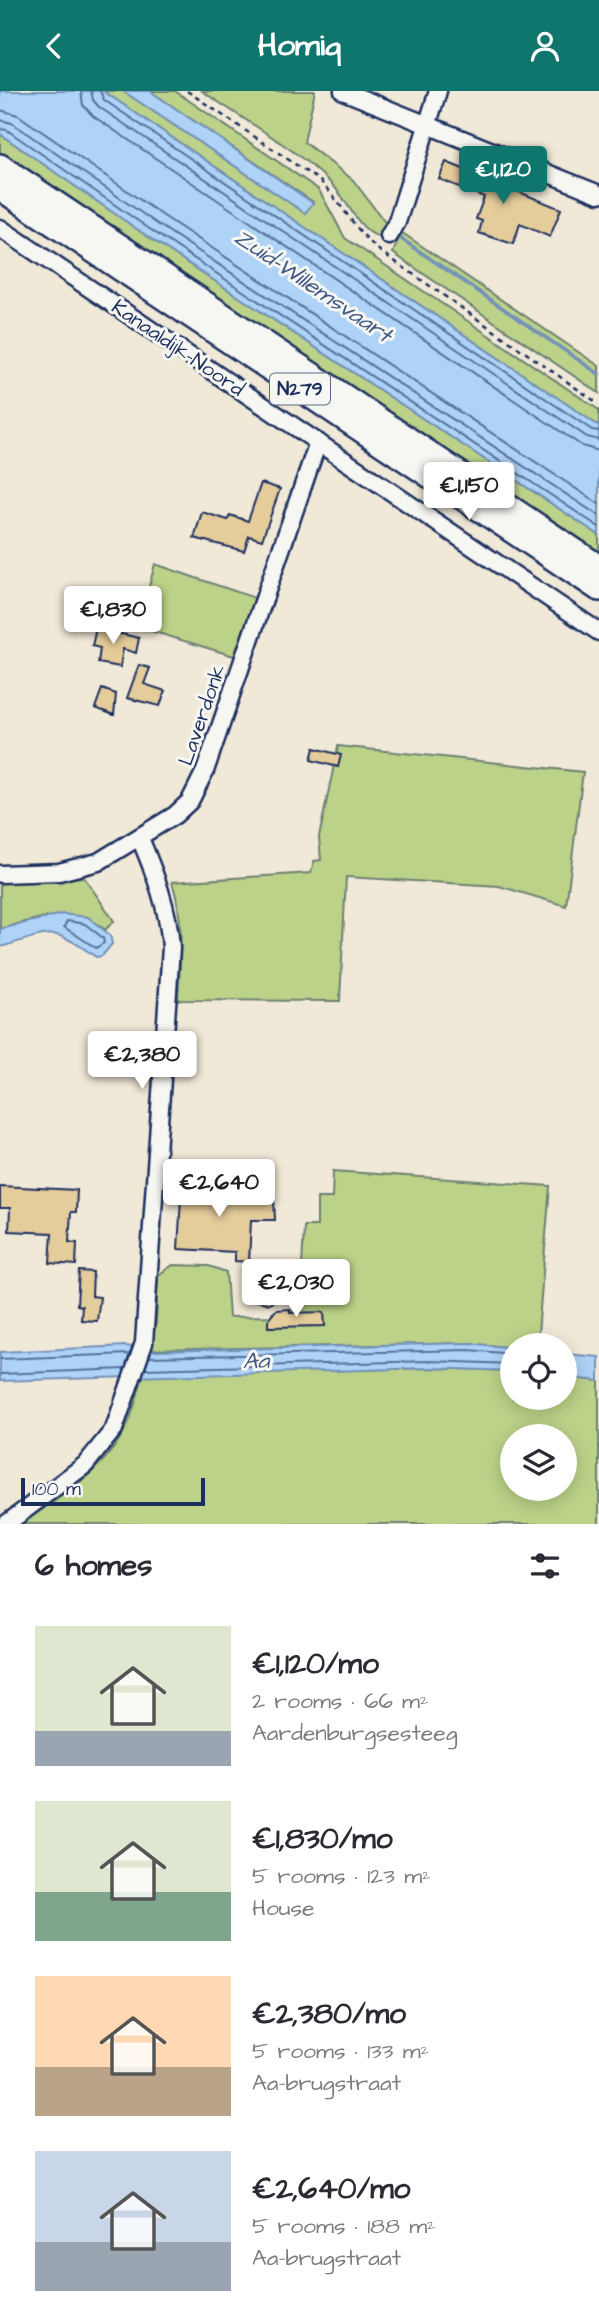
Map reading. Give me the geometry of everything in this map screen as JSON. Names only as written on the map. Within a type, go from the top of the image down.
[{"type":"highway","name":"N279","points":[[0,166],[599,567]]},
{"type":"highway","name":"Kanaaldijk-Noord","points":[[0,188],[599,589]]},
{"type":"street","points":[[343,91],[599,194]]},
{"type":"street","points":[[388,236],[397,222],[438,91]]},
{"type":"street","name":"Kanaaldijk-Noord","points":[[0,228],[599,632]]},
{"type":"street","name":"Laverdonk","points":[[0,874],[59,872],[82,867],[140,838],[175,815],[190,801],[199,786],[318,442]]},
{"type":"street","points":[[6,1524],[85,1465],[114,1429],[144,1343],[171,947],[169,920],[162,892],[140,838]]},
{"type":"green space","points":[[103,91],[123,91],[305,213],[313,202],[150,91],[175,91],[319,190],[345,238],[599,410],[599,426]]},
{"type":"green space","points":[[202,91],[315,91],[304,142],[353,180],[387,225],[379,237],[360,223],[337,190],[308,163]]},
{"type":"green space","points":[[0,134],[147,236],[599,535],[599,555],[0,152]]},
{"type":"green space","points":[[401,232],[599,366],[599,393],[393,253]]},
{"type":"green space","points":[[155,564],[255,598],[234,656],[138,627]]},
{"type":"green space","points":[[338,746],[583,772],[566,906],[499,886],[346,877],[340,1001],[178,1000],[180,925],[172,882],[311,873],[314,861],[321,860],[319,837]]},
{"type":"green space","points":[[84,877],[114,921],[105,930],[82,917],[68,915],[40,918],[0,929],[0,882]]},
{"type":"green space","points":[[333,1171],[550,1186],[538,1333],[500,1333],[500,1347],[469,1343],[150,1350],[156,1322],[158,1275],[173,1265],[209,1266],[226,1272],[229,1317],[272,1316],[272,1313],[300,1309],[304,1226],[317,1226],[317,1198],[332,1198]]},
{"type":"green space","points":[[429,1368],[500,1371],[500,1410],[577,1410],[577,1378],[599,1381],[599,1524],[22,1524],[96,1468],[119,1440],[135,1405],[143,1376]]},
{"type":"water","name":"Zuid-Willemsvaart","points":[[0,91],[103,91],[599,426],[599,535],[147,236],[0,134]]},
{"type":"water","points":[[123,91],[150,91],[313,203],[305,213]]},
{"type":"water","points":[[62,914],[88,917],[110,935],[112,944],[102,956],[96,957],[69,940],[51,934],[0,947],[0,929]]},
{"type":"water","name":"Aa","points":[[469,1343],[500,1347],[500,1371],[429,1368],[0,1381],[0,1352],[126,1346],[157,1351]]},
{"type":"water","points":[[577,1355],[599,1357],[599,1381],[577,1378]]},
{"type":"building","points":[[446,162],[561,209],[550,237],[520,224],[513,244],[479,233],[482,221],[476,219],[484,197],[439,179]]},
{"type":"building","points":[[261,483],[280,489],[262,540],[249,536],[244,551],[194,538],[202,512],[228,520],[230,515],[248,521]]},
{"type":"building","points":[[96,628],[139,638],[136,653],[123,649],[120,667],[98,663],[100,648],[92,646]]},
{"type":"building","points":[[139,665],[150,668],[144,684],[165,691],[160,706],[127,698]]},
{"type":"building","points":[[102,689],[116,694],[114,715],[95,708]]},
{"type":"building","points":[[314,748],[341,755],[338,767],[311,760]]},
{"type":"building","points":[[182,1180],[201,1181],[201,1185],[231,1187],[230,1196],[274,1199],[275,1220],[251,1220],[249,1262],[235,1261],[235,1252],[178,1249]]},
{"type":"building","points":[[0,1186],[77,1190],[76,1212],[71,1212],[69,1242],[77,1243],[76,1265],[50,1263],[52,1233],[9,1231],[10,1208],[0,1208]]},
{"type":"building","points":[[79,1271],[93,1272],[92,1296],[100,1297],[97,1321],[81,1320],[82,1306],[77,1305]]},
{"type":"building","points":[[278,1278],[285,1291],[270,1304],[249,1299],[252,1279]]},
{"type":"building","points":[[290,1309],[290,1313],[324,1312],[325,1326],[268,1327],[268,1320],[276,1310]]},
{"type":"waterway","points":[[400,238],[599,374]]}]
